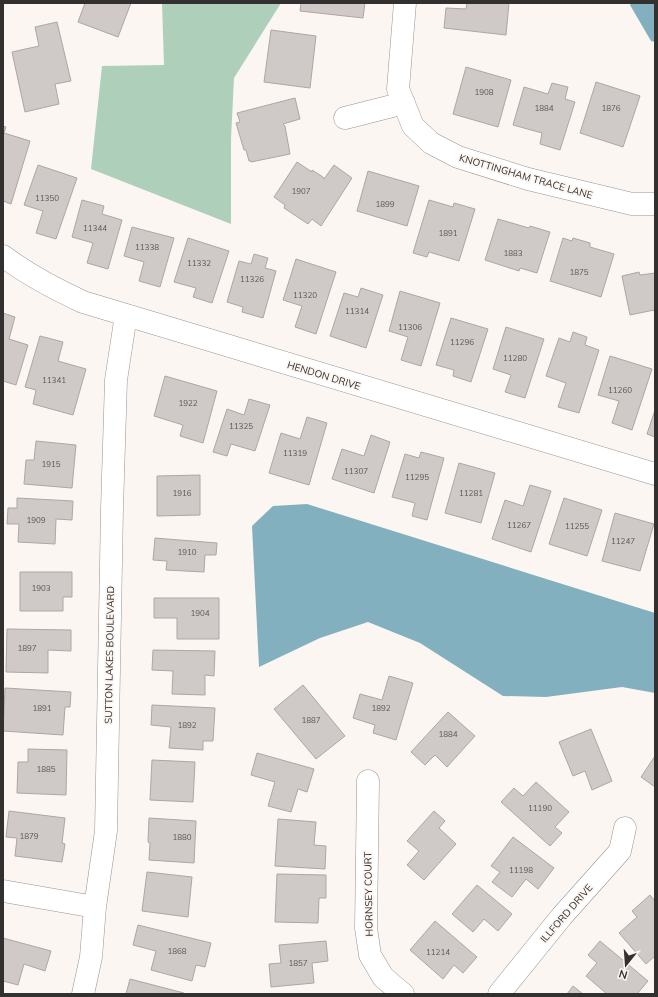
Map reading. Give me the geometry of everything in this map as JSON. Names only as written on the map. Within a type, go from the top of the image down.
[{"type":"street","name":"KNOTTINGHAM TRACE LANE","points":[[405,3],[398,89],[413,126],[431,143],[458,157],[528,179],[632,204],[655,204]]},
{"type":"street","points":[[345,118],[404,103]]},
{"type":"street","name":"HENDON DRIVE","points":[[3,256],[21,270],[43,283],[82,302],[655,474]]},
{"type":"street","name":"SUTTON LAKES BOULEVARD","points":[[83,994],[91,957],[95,907],[106,831],[116,380],[126,315]]},
{"type":"street","name":"HORNSEY COURT","points":[[368,780],[366,928],[370,955],[383,977],[403,994]]},
{"type":"street","name":"ILLFORD DRIVE","points":[[499,994],[562,916],[620,851],[625,828]]},
{"type":"street","points":[[3,891],[95,907]]},
{"type":"green space","points":[[162,3],[281,3],[234,78],[231,139],[231,224],[91,169],[102,66],[164,65]]},
{"type":"water","points":[[631,3],[655,3],[655,42],[651,41],[630,5]]},
{"type":"water","points":[[307,504],[655,613],[655,693],[622,687],[546,697],[503,696],[420,643],[368,622],[320,638],[259,667],[252,526],[273,506]]},
{"type":"building","points":[[85,3],[131,3],[118,37],[78,22]]},
{"type":"building","points":[[301,3],[365,3],[363,18],[300,11]]},
{"type":"building","points":[[467,3],[509,3],[506,35],[444,28],[446,8],[466,9]]},
{"type":"building","points":[[57,22],[71,81],[55,84],[59,104],[25,112],[12,52],[39,46],[35,27]]},
{"type":"building","points":[[271,30],[316,36],[310,88],[264,82]]},
{"type":"building","points":[[466,67],[511,80],[498,127],[453,114]]},
{"type":"building","points":[[596,82],[640,96],[623,147],[580,133]]},
{"type":"building","points":[[552,83],[568,87],[565,99],[575,102],[560,150],[540,144],[542,133],[513,125],[524,87],[548,94]]},
{"type":"building","points":[[295,98],[300,119],[283,124],[285,126],[290,154],[251,162],[249,161],[236,123],[240,122],[237,113]]},
{"type":"building","points":[[3,126],[6,127],[4,133],[30,141],[11,204],[3,201]]},
{"type":"building","points":[[297,162],[312,172],[312,170],[324,179],[334,165],[352,178],[321,226],[312,219],[308,224],[284,208],[285,205],[274,197]]},
{"type":"building","points":[[38,165],[77,178],[56,239],[36,233],[43,211],[24,205]]},
{"type":"building","points":[[368,171],[419,186],[407,226],[357,211]]},
{"type":"building","points":[[82,200],[104,206],[102,214],[122,220],[108,269],[87,263],[93,243],[72,237]]},
{"type":"building","points":[[429,200],[453,207],[454,203],[475,209],[459,261],[429,252],[427,257],[413,253]]},
{"type":"building","points":[[498,219],[529,228],[530,226],[550,232],[537,273],[520,268],[519,271],[485,260]]},
{"type":"building","points":[[132,227],[174,238],[160,287],[139,281],[144,262],[124,256]]},
{"type":"building","points":[[188,238],[229,251],[212,303],[193,297],[196,288],[174,282]]},
{"type":"building","points":[[563,238],[572,241],[573,238],[590,243],[590,247],[614,254],[601,297],[550,281]]},
{"type":"building","points":[[254,254],[268,258],[265,268],[276,271],[263,318],[242,312],[243,307],[227,302],[239,261],[251,264]]},
{"type":"building","points":[[296,259],[336,272],[316,334],[295,327],[302,306],[283,300]]},
{"type":"building","points":[[639,272],[640,275],[655,273],[655,315],[654,310],[630,315],[622,276]]},
{"type":"building","points":[[361,288],[383,295],[366,348],[330,336],[344,293],[358,297]]},
{"type":"building","points":[[400,291],[440,303],[421,366],[401,360],[408,337],[389,331]]},
{"type":"building","points":[[3,313],[15,317],[9,339],[28,345],[16,385],[3,381]]},
{"type":"building","points":[[451,318],[488,329],[471,382],[453,376],[454,370],[436,365]]},
{"type":"building","points":[[506,327],[544,339],[525,398],[505,392],[511,375],[493,369]]},
{"type":"building","points":[[573,332],[587,337],[585,345],[599,350],[579,413],[558,407],[566,383],[546,376],[559,338],[570,342]]},
{"type":"building","points":[[40,336],[63,342],[58,361],[86,369],[73,415],[33,404],[36,390],[25,387]]},
{"type":"building","points":[[610,356],[652,369],[632,430],[612,423],[619,401],[598,395]]},
{"type":"building","points":[[165,376],[217,391],[203,443],[180,436],[183,425],[154,416]]},
{"type":"building","points":[[249,399],[270,405],[255,451],[231,444],[227,456],[213,452],[227,409],[244,415]]},
{"type":"building","points":[[655,410],[655,437],[647,434]]},
{"type":"building","points":[[307,417],[327,423],[309,485],[269,473],[281,433],[300,439]]},
{"type":"building","points":[[371,435],[390,442],[374,493],[332,479],[342,449],[364,456]]},
{"type":"building","points":[[36,441],[76,445],[72,488],[24,484],[26,460],[34,460]]},
{"type":"building","points":[[421,452],[444,458],[427,520],[412,516],[415,503],[392,497],[405,454],[419,458]]},
{"type":"building","points":[[459,463],[495,473],[481,523],[445,513]]},
{"type":"building","points":[[200,475],[200,515],[157,516],[157,476]]},
{"type":"building","points":[[530,485],[551,491],[531,552],[492,539],[505,500],[523,506]]},
{"type":"building","points":[[17,498],[73,501],[72,520],[56,519],[55,544],[18,542],[19,524],[7,524],[8,508],[17,508]]},
{"type":"building","points":[[564,498],[602,510],[587,556],[549,544]]},
{"type":"building","points":[[615,513],[654,524],[640,571],[602,561]]},
{"type":"building","points":[[155,538],[217,543],[216,555],[205,555],[204,572],[166,570],[167,561],[153,560]]},
{"type":"building","points":[[20,572],[72,572],[72,597],[63,597],[63,611],[20,611]]},
{"type":"building","points":[[154,598],[219,598],[219,639],[177,639],[177,618],[154,618]]},
{"type":"building","points":[[7,629],[71,630],[71,651],[48,650],[48,673],[6,672]]},
{"type":"building","points":[[153,650],[215,651],[214,676],[205,675],[205,695],[172,694],[173,671],[152,670]]},
{"type":"building","points":[[389,676],[413,683],[396,740],[373,733],[375,725],[353,718],[360,694],[382,700]]},
{"type":"building","points":[[303,685],[345,736],[316,759],[274,709]]},
{"type":"building","points":[[5,688],[71,692],[70,707],[65,707],[63,735],[3,731]]},
{"type":"building","points":[[152,705],[215,708],[213,741],[203,741],[203,750],[169,748],[171,727],[151,725]]},
{"type":"building","points":[[448,712],[475,736],[447,767],[435,755],[425,765],[411,752]]},
{"type":"building","points":[[591,729],[612,781],[592,790],[585,771],[573,776],[559,742]]},
{"type":"building","points":[[28,749],[67,750],[66,795],[17,793],[18,762],[28,762]]},
{"type":"building","points":[[257,753],[314,769],[307,792],[298,789],[291,812],[268,806],[275,782],[251,775]]},
{"type":"building","points":[[655,756],[655,787],[641,777]]},
{"type":"building","points":[[152,760],[195,762],[193,802],[150,800]]},
{"type":"building","points":[[536,782],[569,812],[555,827],[562,833],[550,846],[501,802],[514,788],[523,796]]},
{"type":"building","points":[[9,811],[65,818],[62,843],[65,844],[62,862],[15,856],[17,838],[6,837]]},
{"type":"building","points":[[434,811],[445,821],[439,828],[456,844],[424,880],[407,865],[419,851],[407,841]]},
{"type":"building","points":[[149,818],[196,821],[194,863],[149,860]]},
{"type":"building","points":[[278,819],[316,822],[314,845],[326,846],[325,869],[275,866]]},
{"type":"building","points":[[513,837],[554,868],[538,889],[526,879],[512,897],[492,882],[500,872],[491,866]]},
{"type":"building","points":[[147,872],[192,877],[188,917],[142,911]]},
{"type":"building","points":[[277,874],[326,875],[326,898],[319,898],[318,923],[275,922]]},
{"type":"building","points":[[477,885],[512,914],[498,931],[484,919],[473,932],[452,914]]},
{"type":"building","points":[[650,895],[655,901],[655,956],[646,964],[619,933],[637,917],[632,911]]},
{"type":"building","points":[[435,921],[477,957],[463,973],[454,965],[443,979],[410,950]]},
{"type":"building","points":[[138,925],[211,943],[205,967],[196,965],[192,981],[151,970],[156,951],[133,945]]},
{"type":"building","points":[[3,938],[51,951],[45,971],[24,964],[18,985],[3,981]]},
{"type":"building","points":[[326,941],[328,961],[312,963],[314,983],[271,987],[269,964],[281,963],[279,945]]},
{"type":"building","points":[[600,941],[648,981],[637,994],[607,994],[586,976],[597,963],[588,955]]},
{"type":"building","points":[[130,979],[184,993],[184,994],[126,994]]},
{"type":"building","points":[[573,986],[583,994],[567,994]]}]
